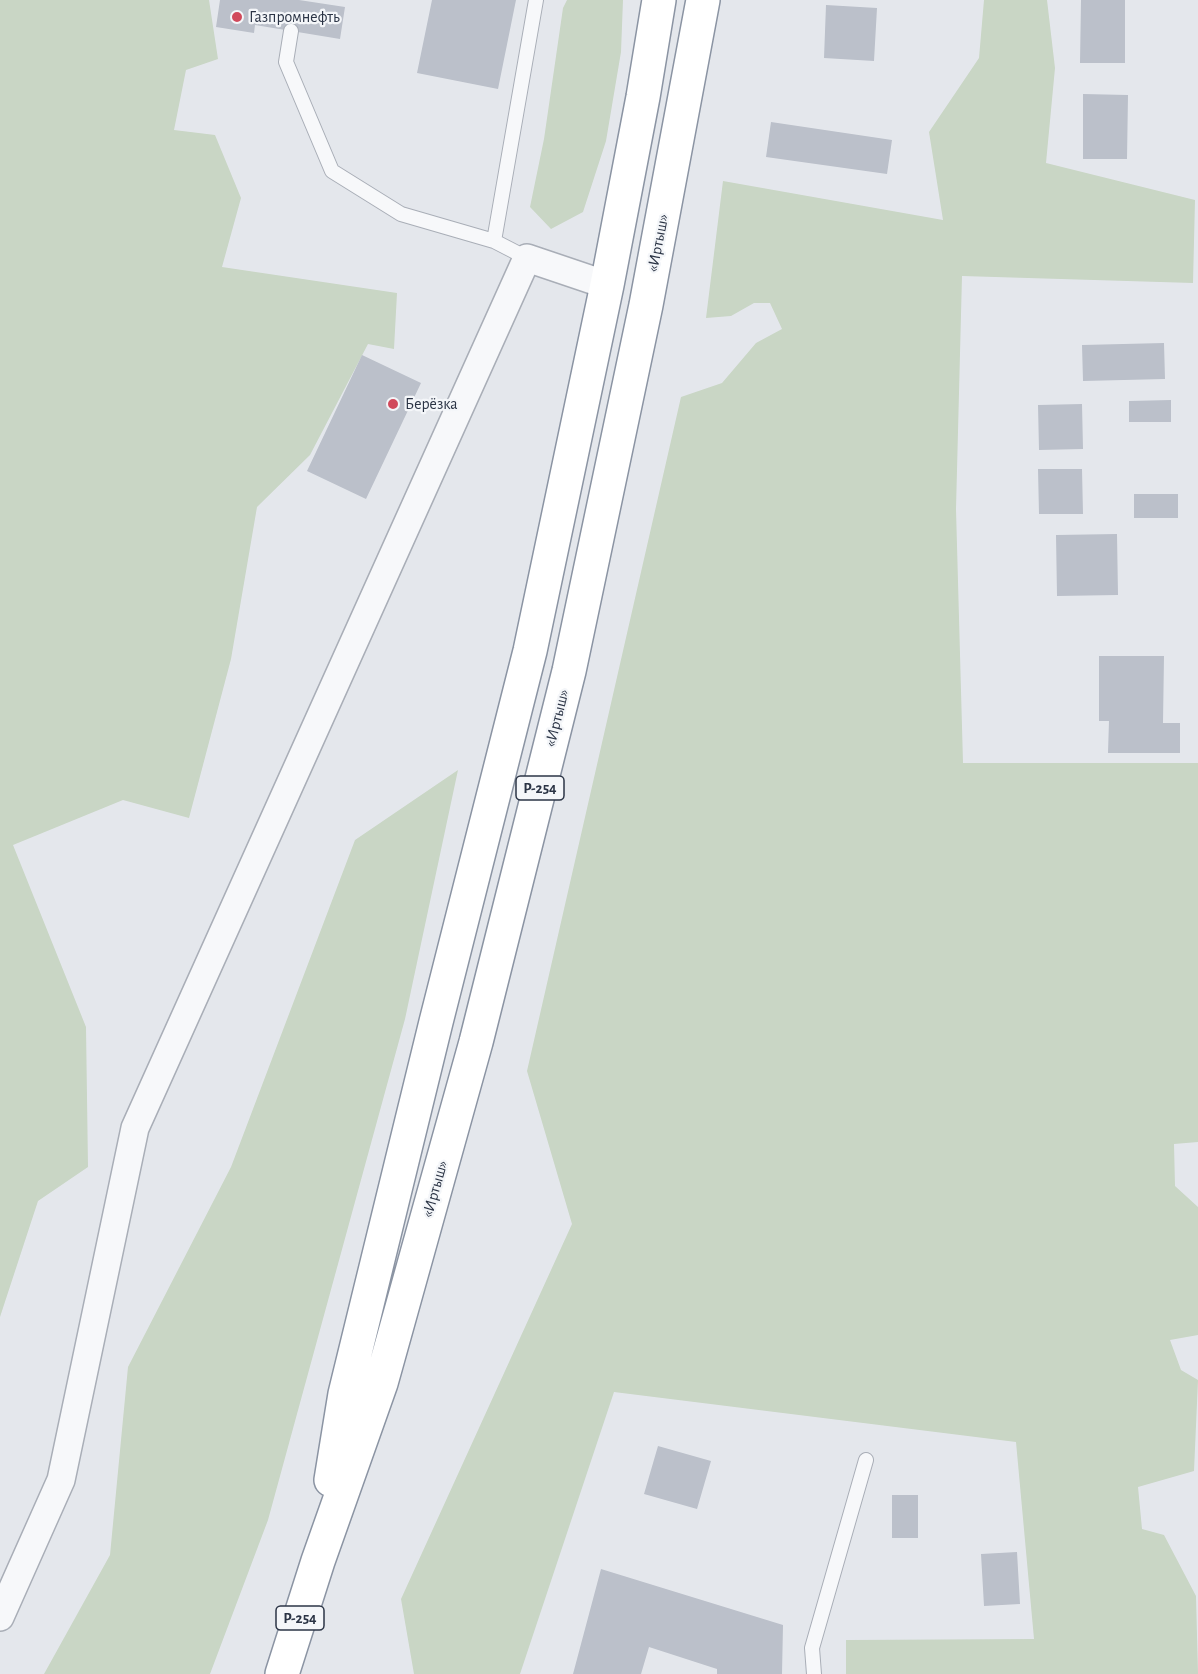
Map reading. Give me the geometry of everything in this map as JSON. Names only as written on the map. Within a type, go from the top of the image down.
[{"type":"highway","name":"«Иртыш»","points":[[318,1561],[345,1394],[530,651],[607,285],[659,0]]},
{"type":"highway","name":"«Иртыш»","points":[[282,1674],[318,1561],[381,1383],[476,1042],[566,683],[646,305],[703,0]]},
{"type":"street","points":[[0,1617],[61,1479],[135,1128],[527,258],[607,285]]},
{"type":"lane","points":[[494,241],[536,0]]},
{"type":"lane","points":[[291,31],[286,62],[332,171],[401,214],[494,241],[527,258]]},
{"type":"lane","points":[[814,1674],[812,1648],[866,1460]]},
{"type":"green space","points":[[0,0],[209,0],[218,59],[186,70],[174,130],[215,135],[241,198],[222,267],[397,293],[394,349],[368,344],[310,455],[257,507],[231,659],[189,818],[123,800],[13,845],[86,1027],[88,1167],[38,1201],[0,1317]]},
{"type":"green space","points":[[567,0],[623,0],[621,52],[606,141],[583,212],[551,229],[530,207],[544,139],[563,8]]},
{"type":"green space","points":[[984,0],[1047,0],[1055,68],[1046,163],[1195,200],[1193,283],[962,276],[956,509],[963,763],[1198,763],[1198,1142],[1174,1144],[1175,1186],[1198,1207],[1198,1335],[1170,1340],[1181,1370],[1198,1380],[1194,1471],[1138,1487],[1142,1529],[1164,1535],[1196,1596],[1198,1674],[846,1674],[846,1640],[1034,1639],[1016,1442],[614,1392],[520,1674],[414,1674],[401,1599],[572,1224],[527,1071],[681,397],[722,383],[756,343],[782,329],[770,303],[754,303],[731,316],[706,318],[723,181],[943,220],[929,132],[979,58]]},
{"type":"green space","points":[[458,770],[405,1019],[268,1520],[210,1674],[44,1674],[110,1555],[128,1367],[231,1167],[355,840]]},
{"type":"building","points":[[220,0],[299,0],[345,7],[340,39],[255,25],[254,33],[216,27]]},
{"type":"building","points":[[432,0],[516,0],[498,89],[417,73]]},
{"type":"building","points":[[1081,0],[1125,0],[1125,63],[1080,63]]},
{"type":"building","points":[[826,5],[877,8],[874,61],[824,58]]},
{"type":"building","points":[[1083,94],[1128,95],[1127,159],[1083,159]]},
{"type":"building","points":[[771,122],[892,140],[887,174],[766,157]]},
{"type":"building","points":[[1164,343],[1165,379],[1083,381],[1082,345]]},
{"type":"building","points":[[362,355],[421,383],[366,499],[307,471]]},
{"type":"building","points":[[1171,400],[1171,422],[1129,422],[1129,401]]},
{"type":"building","points":[[1082,404],[1083,449],[1039,450],[1038,405]]},
{"type":"building","points":[[1038,469],[1082,469],[1083,514],[1039,514]]},
{"type":"building","points":[[1134,494],[1178,494],[1178,518],[1134,518]]},
{"type":"building","points":[[1117,534],[1118,595],[1057,596],[1056,535]]},
{"type":"building","points":[[1099,656],[1164,656],[1163,723],[1180,723],[1180,753],[1108,753],[1109,721],[1099,721]]},
{"type":"building","points":[[658,1446],[711,1461],[697,1509],[644,1494]]},
{"type":"building","points":[[892,1495],[918,1495],[918,1538],[892,1538]]},
{"type":"building","points":[[1017,1552],[1020,1604],[984,1606],[981,1554]]},
{"type":"building","points":[[601,1569],[783,1625],[782,1674],[717,1674],[717,1669],[649,1647],[641,1674],[573,1674]]},
{"type":"place","name":"Газпромнефть","points":[[237,17]]},
{"type":"place","name":"Берёзка","points":[[393,404]]}]
